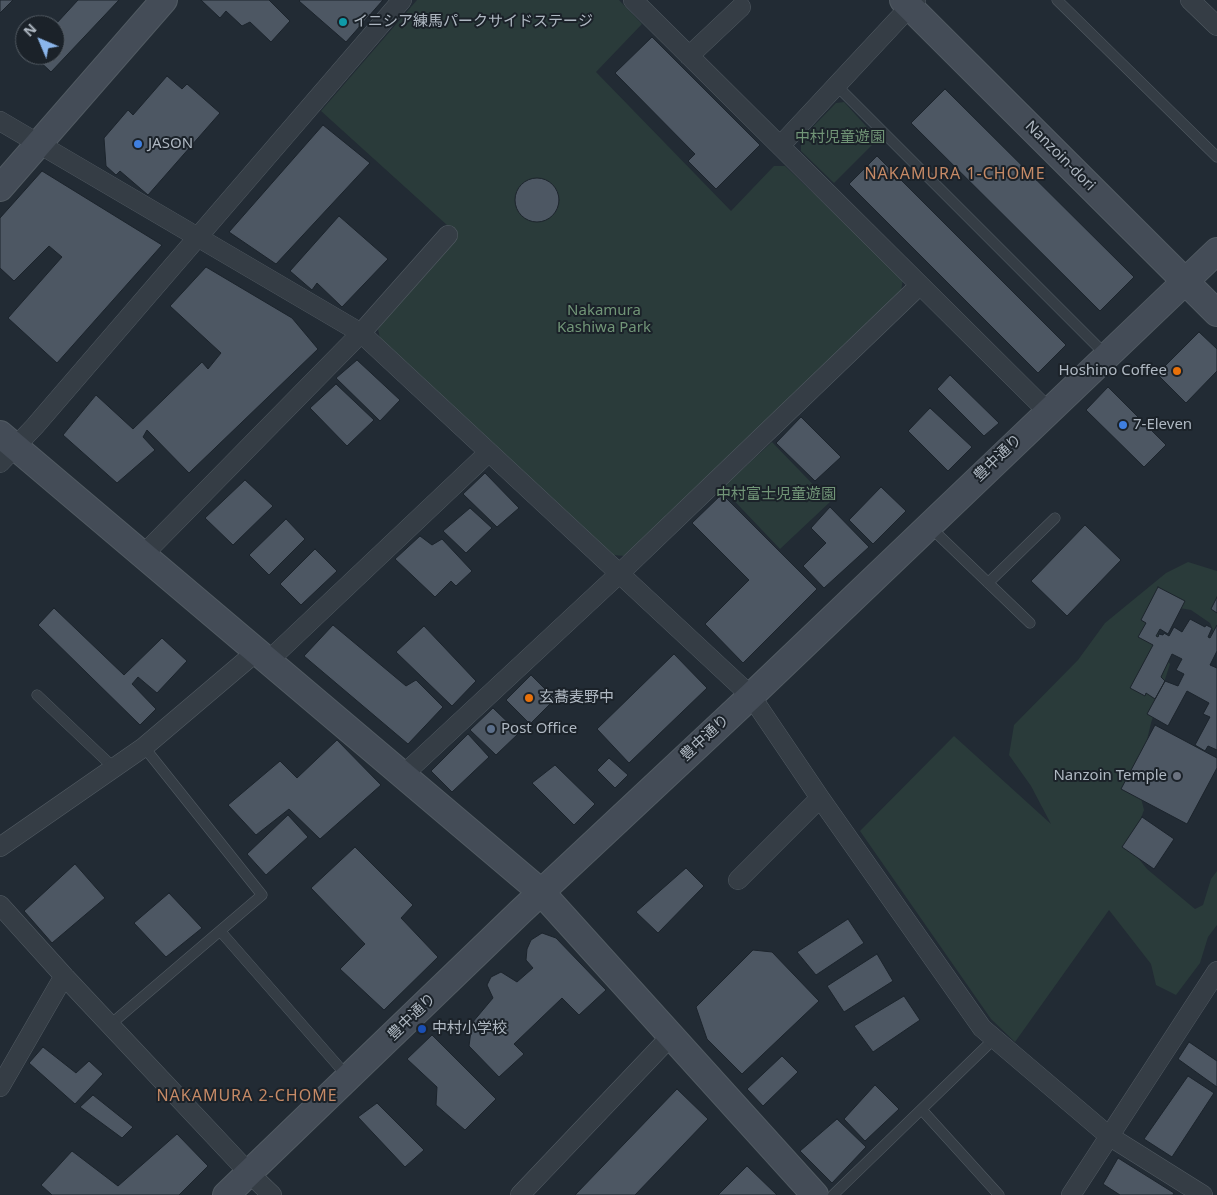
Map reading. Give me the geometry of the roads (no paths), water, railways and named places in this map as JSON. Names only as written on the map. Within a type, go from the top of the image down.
[{"type":"street","points":[[0,188],[164,0]]},
{"type":"street","points":[[402,0],[197,237],[5,448],[142,556],[541,892],[815,1195]]},
{"type":"street","points":[[633,0],[1047,411]]},
{"type":"street","points":[[1194,1],[1217,26]]},
{"type":"street","points":[[780,146],[836,86],[909,2]]},
{"type":"street","name":"Nanzoin-dori","points":[[909,2],[1217,313]]},
{"type":"street","points":[[689,56],[741,7]]},
{"type":"street","points":[[0,121],[360,333],[751,696],[820,798],[982,1028],[1109,1136],[1203,1195]]},
{"type":"street","points":[[142,556],[360,333],[448,235]]},
{"type":"street","name":"豊中通り","points":[[226,1195],[541,892],[751,696],[1047,411],[1217,251]]},
{"type":"street","points":[[403,775],[620,573],[919,286]]},
{"type":"street","points":[[0,847],[144,747],[261,657],[488,453]]},
{"type":"street","points":[[738,880],[820,798]]},
{"type":"street","points":[[0,904],[64,976],[249,1173],[272,1195]]},
{"type":"street","points":[[1071,1195],[1217,971]]},
{"type":"street","points":[[0,1087],[64,976]]},
{"type":"street","points":[[520,1195],[671,1036]]},
{"type":"lane","points":[[1057,0],[1217,157]]},
{"type":"lane","points":[[836,86],[1106,355]]},
{"type":"lane","points":[[988,583],[1055,518]]},
{"type":"lane","points":[[928,525],[1030,622]]},
{"type":"lane","points":[[36,695],[114,767]]},
{"type":"lane","points":[[111,1024],[221,932],[262,895],[144,747]]},
{"type":"lane","points":[[221,932],[348,1078]]},
{"type":"lane","points":[[833,1195],[995,1038]]},
{"type":"lane","points":[[922,1110],[999,1195]]},
{"type":"place","name":"イニシア練馬パークサイドステージ","points":[[343,22]]},
{"type":"place","name":"JASON","points":[[138,144]]},
{"type":"place","name":"Hoshino Coffee","points":[[1177,371]]},
{"type":"place","name":"7-Eleven","points":[[1123,425]]},
{"type":"place","name":"玄蕎麦野中","points":[[529,698]]},
{"type":"place","name":"Post Office","points":[[491,729]]},
{"type":"place","name":"Nanzoin Temple","points":[[1177,776]]},
{"type":"place","name":"中村小学校","points":[[422,1029]]},
{"type":"district","name":"NAKAMURA 1-CHOME","points":[[955,174]]},
{"type":"district","name":"NAKAMURA 2-CHOME","points":[[247,1096]]},
{"type":"park label","name":"中村児童遊園","points":[[840,138]]},
{"type":"park label","name":"Nakamura Kashiwa Park","points":[[604,320]]},
{"type":"park label","name":"中村富士児童遊園","points":[[776,495]]}]
